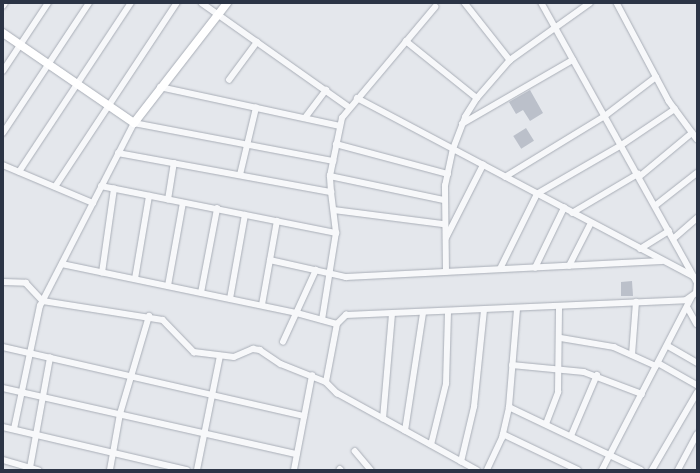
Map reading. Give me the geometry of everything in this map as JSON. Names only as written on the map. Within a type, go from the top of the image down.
[{"type":"street","points":[[3,70],[48,3]]},
{"type":"street","points":[[3,133],[89,3]]},
{"type":"street","points":[[19,172],[131,3]]},
{"type":"street","points":[[55,187],[177,3]]},
{"type":"street","points":[[202,3],[349,107]]},
{"type":"street","points":[[14,429],[43,301],[134,123],[227,3]]},
{"type":"street","points":[[465,3],[510,60]]},
{"type":"street","points":[[326,382],[337,324],[346,315],[559,307],[691,298],[696,294],[697,283],[673,238],[540,3]]},
{"type":"street","points":[[446,272],[444,200],[453,149],[462,124],[476,98],[510,60],[556,30],[590,3]]},
{"type":"street","points":[[617,3],[675,110],[697,139]]},
{"type":"street","points":[[322,320],[336,233],[330,176],[340,126],[349,107],[435,7]]},
{"type":"street","points":[[3,33],[134,123],[333,161]]},
{"type":"street","points":[[406,41],[476,98]]},
{"type":"street","points":[[229,80],[257,42]]},
{"type":"street","points":[[462,124],[573,60]]},
{"type":"street","points":[[505,177],[605,116],[656,76]]},
{"type":"street","points":[[160,88],[340,126]]},
{"type":"street","points":[[305,118],[326,90]]},
{"type":"street","points":[[357,98],[662,261],[693,276]]},
{"type":"street","points":[[240,175],[256,108]]},
{"type":"street","points":[[500,269],[537,194],[620,146],[675,110]]},
{"type":"street","points":[[572,213],[638,176],[692,133]]},
{"type":"street","points":[[336,144],[448,174]]},
{"type":"street","points":[[118,153],[331,192]]},
{"type":"street","points":[[168,200],[174,163]]},
{"type":"street","points":[[446,238],[483,164]]},
{"type":"street","points":[[3,165],[93,203]]},
{"type":"street","points":[[655,206],[697,173]]},
{"type":"street","points":[[330,176],[444,200]]},
{"type":"street","points":[[101,186],[336,233]]},
{"type":"street","points":[[102,272],[114,189]]},
{"type":"street","points":[[135,279],[149,196]]},
{"type":"street","points":[[168,286],[183,203]]},
{"type":"street","points":[[535,268],[564,208]]},
{"type":"street","points":[[201,293],[217,209]]},
{"type":"street","points":[[334,210],[444,224]]},
{"type":"street","points":[[230,299],[245,215]]},
{"type":"street","points":[[673,238],[697,218]]},
{"type":"street","points":[[262,305],[277,221]]},
{"type":"street","points":[[569,266],[591,223]]},
{"type":"street","points":[[640,249],[669,231]]},
{"type":"street","points":[[270,260],[346,277],[662,261]]},
{"type":"street","points":[[62,264],[262,305],[337,324]]},
{"type":"street","points":[[283,342],[316,270]]},
{"type":"street","points":[[3,282],[26,283],[43,301],[149,316],[169,324],[184,345],[194,352],[238,357],[256,349],[281,364],[326,382],[337,393],[477,470]]},
{"type":"street","points":[[602,470],[688,308],[691,298]]},
{"type":"street","points":[[632,355],[636,302]]},
{"type":"street","points":[[546,424],[558,392],[561,338],[559,307]]},
{"type":"street","points":[[688,308],[697,324]]},
{"type":"street","points":[[487,470],[504,434],[509,407],[516,309]]},
{"type":"street","points":[[461,462],[474,407],[484,311]]},
{"type":"street","points":[[431,445],[446,384],[448,312]]},
{"type":"street","points":[[405,431],[423,313]]},
{"type":"street","points":[[383,419],[392,314]]},
{"type":"street","points":[[110,470],[120,414],[149,316]]},
{"type":"street","points":[[561,338],[599,344],[632,355],[657,364],[697,384]]},
{"type":"street","points":[[668,346],[697,363]]},
{"type":"street","points":[[3,347],[304,416]]},
{"type":"street","points":[[197,470],[220,356]]},
{"type":"street","points":[[30,468],[50,358]]},
{"type":"street","points":[[512,366],[560,368],[597,375],[642,394]]},
{"type":"street","points":[[571,436],[597,375]]},
{"type":"street","points":[[294,470],[312,376]]},
{"type":"street","points":[[3,388],[297,454]]},
{"type":"street","points":[[652,470],[697,393]]},
{"type":"street","points":[[509,407],[641,470]]},
{"type":"street","points":[[3,427],[188,470]]},
{"type":"street","points":[[504,434],[578,470]]},
{"type":"street","points":[[678,470],[697,435]]},
{"type":"street","points":[[355,451],[371,470]]},
{"type":"street","points":[[3,460],[39,470]]},
{"type":"building","points":[[530,90],[543,113],[530,121],[523,110],[516,114],[509,102]]},
{"type":"building","points":[[526,128],[534,141],[521,149],[513,136]]},
{"type":"building","points":[[632,281],[633,296],[621,296],[621,282]]}]
